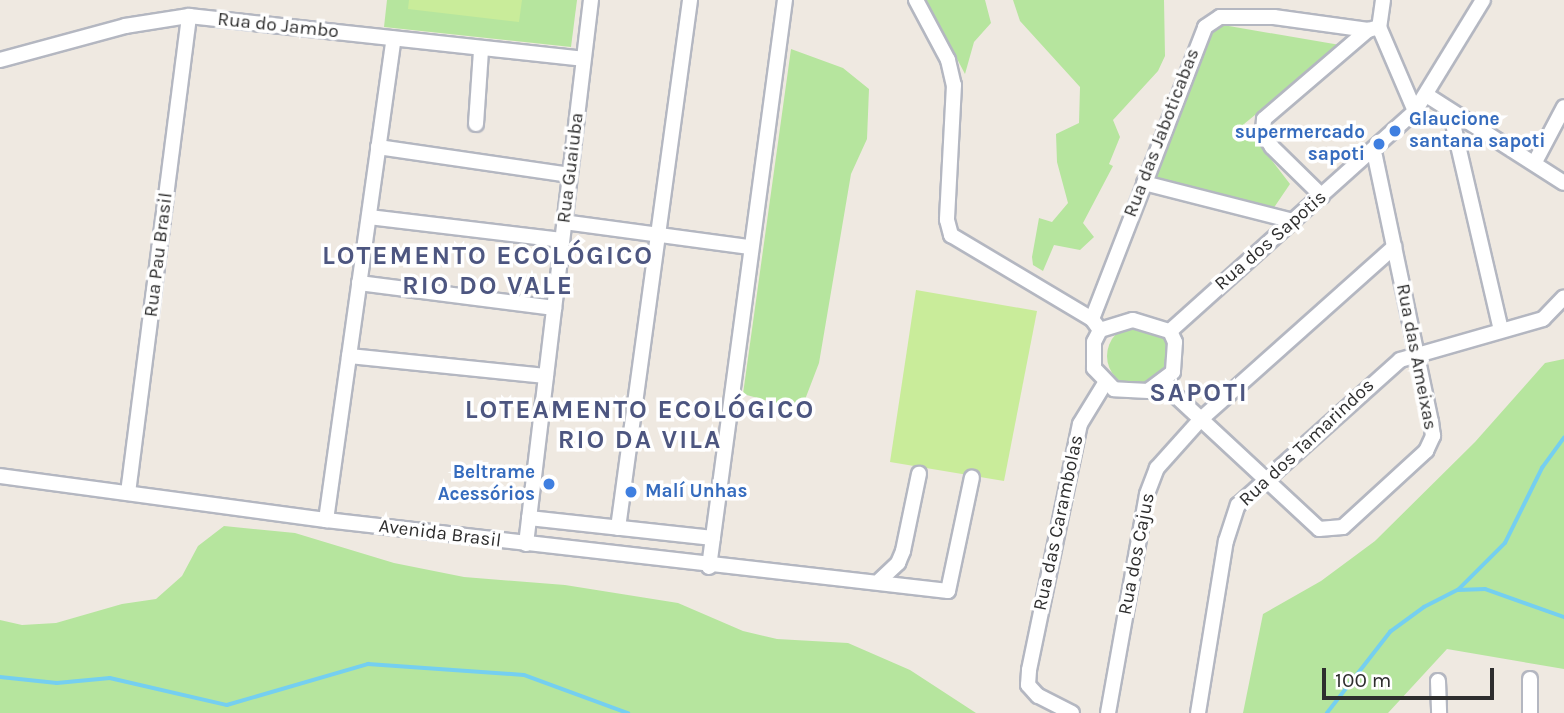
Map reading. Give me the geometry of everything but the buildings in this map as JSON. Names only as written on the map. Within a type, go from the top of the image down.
[{"type":"street","name":"Rua Guaiuba","points":[[526,544],[591,0]]},
{"type":"street","points":[[618,528],[690,0]]},
{"type":"street","points":[[709,567],[785,0]]},
{"type":"street","points":[[916,0],[948,60],[954,85],[947,220],[951,235],[1096,324],[1133,320],[1170,331],[1177,358],[1163,384],[1131,393],[1105,383],[1094,368],[1092,355],[1096,324]]},
{"type":"street","name":"Rua dos Sapotis","points":[[1170,331],[1416,111],[1428,96],[1483,0]]},
{"type":"street","points":[[1322,196],[1272,147],[1263,133],[1264,119],[1373,28],[1382,4]]},
{"type":"street","name":"Rua do Jambo","points":[[0,60],[125,26],[189,16],[481,51],[583,59]]},
{"type":"street","name":"Rua Pau Brasil","points":[[128,493],[189,16]]},
{"type":"street","name":"Rua das Jaboticabas","points":[[1096,324],[1144,183],[1197,41],[1211,21],[1274,17],[1373,28]]},
{"type":"street","points":[[1373,28],[1416,111]]},
{"type":"street","points":[[326,520],[394,39]]},
{"type":"street","points":[[476,124],[481,51]]},
{"type":"street","points":[[1428,96],[1564,183]]},
{"type":"street","points":[[1535,163],[1564,107]]},
{"type":"street","points":[[1450,111],[1501,330]]},
{"type":"street","points":[[379,147],[570,175]]},
{"type":"street","name":"Rua das Ameixas","points":[[1265,479],[1319,529],[1342,527],[1431,444],[1431,422],[1374,151]]},
{"type":"street","points":[[1144,183],[1293,221]]},
{"type":"street","points":[[369,217],[562,240]]},
{"type":"street","points":[[564,222],[750,247]]},
{"type":"street","name":"Rua dos Cajus","points":[[1108,713],[1147,494],[1157,468],[1201,419],[1394,247]]},
{"type":"street","points":[[359,283],[554,308]]},
{"type":"street","name":"Rua dos Tamarindos","points":[[1198,713],[1231,518],[1265,479],[1382,374],[1416,353],[1544,319],[1564,298]]},
{"type":"street","points":[[349,356],[546,376]]},
{"type":"street","name":"Rua das Carambolas","points":[[1072,713],[1038,696],[1028,685],[1029,670],[1080,424],[1105,383]]},
{"type":"street","points":[[1163,384],[1265,479]]},
{"type":"street","points":[[880,580],[898,564],[903,551],[919,474]]},
{"type":"street","name":"Avenida Brasil","points":[[0,476],[326,520],[709,567],[866,583],[880,580],[948,590],[972,477]]},
{"type":"street","points":[[529,518],[713,538]]},
{"type":"street","points":[[1530,679],[1530,713]]},
{"type":"street","points":[[1438,681],[1439,713]]},
{"type":"green space","points":[[387,0],[577,0],[571,47],[384,27]]},
{"type":"green space","points":[[409,0],[522,0],[519,22],[408,9]]},
{"type":"green space","points":[[926,0],[985,0],[991,23],[974,42],[965,74]]},
{"type":"green space","points":[[1013,0],[1164,0],[1165,56],[1158,71],[1113,120],[1120,137],[1109,164],[1113,166],[1083,223],[1094,237],[1080,250],[1054,245],[1043,271],[1033,265],[1032,257],[1039,218],[1052,222],[1068,203],[1057,162],[1056,134],[1079,123],[1080,87],[1020,21]]},
{"type":"green space","points":[[1223,25],[1340,45],[1244,124],[1290,184],[1273,209],[1155,179],[1208,34]]},
{"type":"green space","points":[[791,49],[843,68],[869,89],[867,139],[851,174],[819,363],[801,410],[743,394]]},
{"type":"green space","points":[[916,290],[1037,311],[1004,481],[890,462]]},
{"type":"green space","points":[[1138,325],[1160,334],[1169,356],[1160,378],[1138,387],[1116,378],[1107,356],[1116,334]]},
{"type":"green space","points":[[1564,359],[1564,669],[1447,649],[1388,713],[1243,713],[1263,614],[1321,581],[1375,541],[1475,442],[1545,363]]},
{"type":"green space","points":[[224,526],[295,533],[394,563],[464,577],[565,585],[678,603],[743,631],[777,639],[848,643],[910,670],[976,713],[0,713],[0,620],[22,625],[56,623],[122,604],[156,599],[182,576],[198,546]]},
{"type":"waterway","points":[[1459,589],[1505,543],[1542,468],[1564,438]]},
{"type":"waterway","points":[[1327,713],[1390,632],[1424,607],[1458,590],[1485,589],[1564,617]]},
{"type":"waterway","points":[[0,677],[57,683],[110,678],[227,705],[368,664],[524,675],[628,713]]},
{"type":"place","name":"Glaucione santana sapoti","points":[[1395,131]]},
{"type":"place","name":"supermercado sapoti","points":[[1379,144]]},
{"type":"place","name":"Beltrame Acessórios","points":[[549,484]]},
{"type":"place","name":"Malí Unhas","points":[[631,492]]},
{"type":"district","name":"LOTEMENTO ECOLÓGICO RIO DO VALE","points":[[488,271]]},
{"type":"district","name":"SAPOTI","points":[[1199,393]]},
{"type":"district","name":"LOTEAMENTO ECOLÓGICO RIO DA VILA","points":[[640,425]]}]
